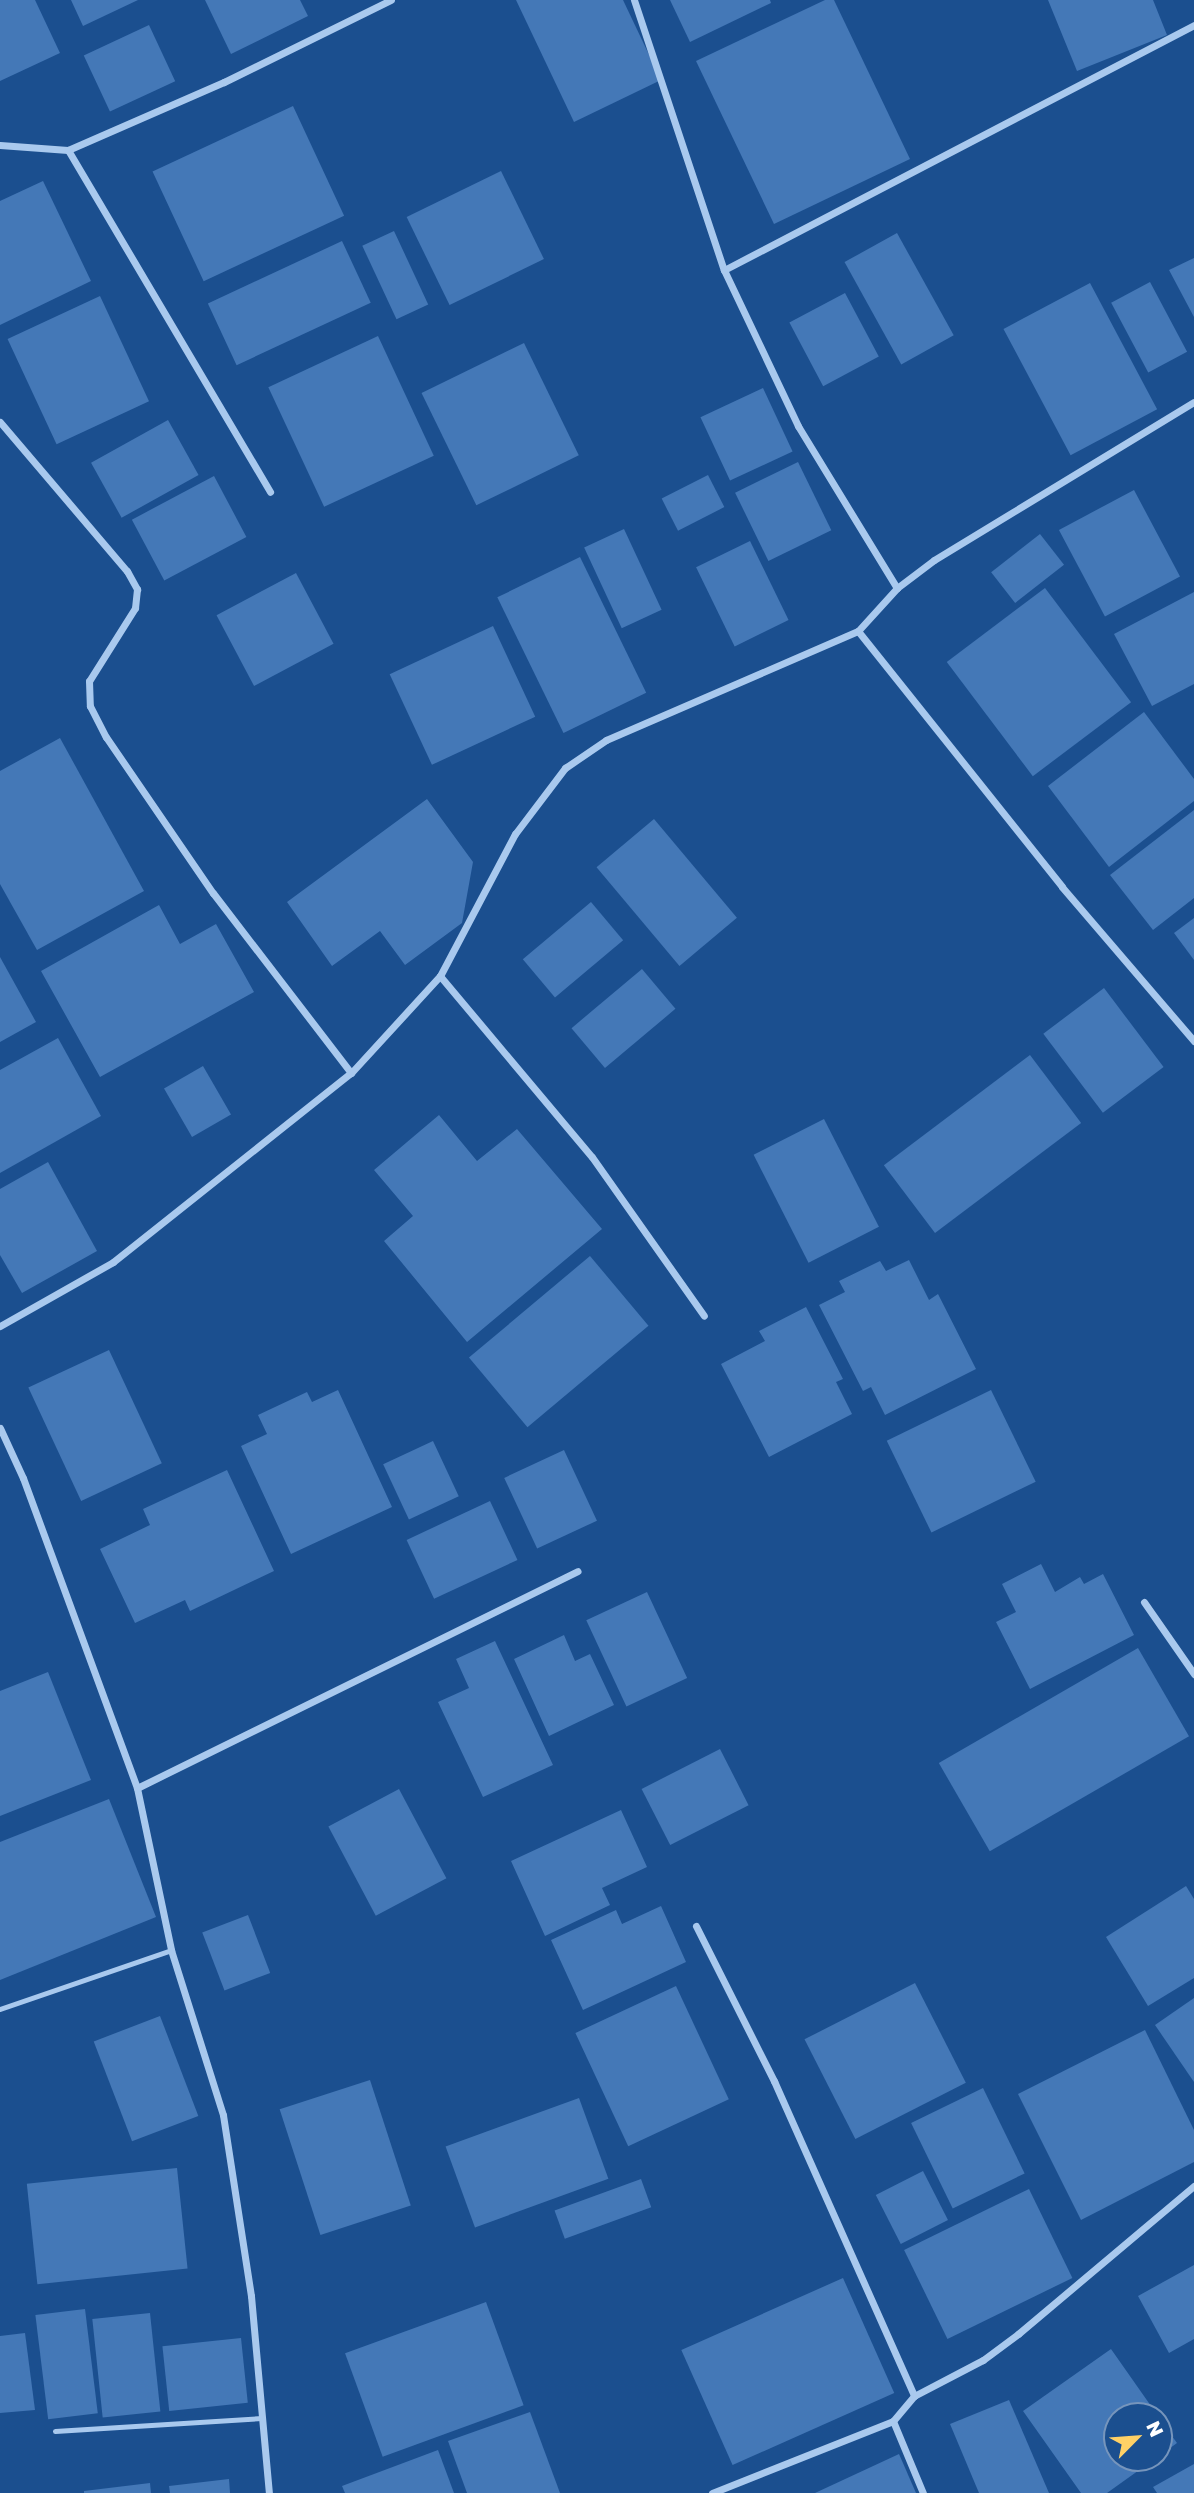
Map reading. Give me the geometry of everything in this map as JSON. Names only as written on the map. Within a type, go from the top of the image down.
[{"type":"street","points":[[0,145],[68,150],[224,82],[391,0]]},
{"type":"street","points":[[635,0],[724,270],[798,426],[897,588]]},
{"type":"street","points":[[724,270],[1194,25]]},
{"type":"street","points":[[68,150],[270,492]]},
{"type":"street","points":[[0,1326],[113,1262],[351,1073],[440,976],[514,834],[565,768],[606,740],[858,631],[897,588],[934,560],[1194,401]]},
{"type":"street","points":[[0,422],[127,571],[137,589],[135,608],[89,681],[90,706],[100,726],[142,794],[213,893],[351,1073]]},
{"type":"street","points":[[858,631],[1062,887],[1194,1041]]},
{"type":"street","points":[[440,976],[592,1157],[704,1316]]},
{"type":"street","points":[[0,1428],[23,1478],[136,1788],[171,1950],[223,2115],[251,2296],[269,2493]]},
{"type":"street","points":[[136,1788],[578,1571]]},
{"type":"street","points":[[1144,1602],[1194,1674]]},
{"type":"street","points":[[696,1926],[775,2081],[914,2396]]},
{"type":"street","points":[[712,2493],[893,2421],[914,2396],[983,2360],[1018,2334],[1194,2186]]},
{"type":"street","points":[[893,2421],[923,2493]]},
{"type":"lane","points":[[0,2008],[171,1950]]},
{"type":"lane","points":[[55,2431],[262,2418]]},
{"type":"building","points":[[0,0],[35,0],[60,53],[0,81]]},
{"type":"building","points":[[71,0],[138,0],[83,26]]},
{"type":"building","points":[[205,0],[300,0],[308,16],[231,54]]},
{"type":"building","points":[[516,0],[623,0],[661,80],[574,122]]},
{"type":"building","points":[[670,0],[770,0],[771,3],[690,42]]},
{"type":"building","points":[[825,0],[834,0],[910,159],[774,224],[696,61]]},
{"type":"building","points":[[1048,0],[1153,0],[1167,35],[1077,71]]},
{"type":"building","points":[[149,25],[175,81],[110,112],[84,55]]},
{"type":"building","points":[[293,106],[344,216],[204,281],[153,172]]},
{"type":"building","points":[[501,171],[544,259],[450,305],[407,217]]},
{"type":"building","points":[[43,181],[91,281],[0,325],[0,201]]},
{"type":"building","points":[[394,231],[428,304],[397,319],[362,246]]},
{"type":"building","points":[[897,233],[954,335],[901,364],[845,262]]},
{"type":"building","points":[[342,241],[371,303],[237,365],[208,304]]},
{"type":"building","points":[[1194,258],[1194,317],[1169,270]]},
{"type":"building","points":[[1150,282],[1187,352],[1148,372],[1111,303]]},
{"type":"building","points":[[1090,283],[1157,409],[1071,455],[1003,329]]},
{"type":"building","points":[[845,293],[879,357],[823,386],[789,323]]},
{"type":"building","points":[[100,296],[149,401],[57,444],[8,339]]},
{"type":"building","points":[[378,336],[434,456],[324,507],[268,387]]},
{"type":"building","points":[[524,343],[579,455],[476,505],[422,393]]},
{"type":"building","points":[[763,388],[793,451],[730,481],[700,417]]},
{"type":"building","points":[[168,420],[199,475],[122,518],[91,463]]},
{"type":"building","points":[[798,462],[831,530],[768,561],[735,493]]},
{"type":"building","points":[[708,475],[724,507],[678,531],[662,499]]},
{"type":"building","points":[[214,476],[246,537],[164,581],[132,520]]},
{"type":"building","points":[[1134,490],[1180,577],[1105,616],[1059,530]]},
{"type":"building","points":[[624,529],[662,610],[622,628],[584,548]]},
{"type":"building","points":[[1040,534],[1064,565],[1015,603],[991,572]]},
{"type":"building","points":[[750,541],[789,620],[735,646],[696,567]]},
{"type":"building","points":[[580,557],[646,693],[564,733],[497,597]]},
{"type":"building","points":[[296,573],[334,644],[254,686],[217,615]]},
{"type":"building","points":[[1045,588],[1131,702],[1033,776],[947,662]]},
{"type":"building","points":[[1194,592],[1194,684],[1152,706],[1114,634]]},
{"type":"building","points":[[493,626],[535,717],[432,765],[390,674]]},
{"type":"building","points":[[1144,712],[1194,779],[1194,801],[1109,867],[1048,786]]},
{"type":"building","points":[[60,738],[144,891],[37,950],[0,884],[0,771]]},
{"type":"building","points":[[427,799],[473,862],[462,923],[405,965],[380,931],[332,966],[287,902]]},
{"type":"building","points":[[1194,810],[1194,898],[1153,930],[1110,875]]},
{"type":"building","points":[[654,819],[737,918],[679,966],[597,867]]},
{"type":"building","points":[[591,902],[623,940],[555,998],[523,959]]},
{"type":"building","points":[[159,905],[180,944],[216,924],[254,992],[100,1077],[41,971]]},
{"type":"building","points":[[1194,918],[1194,960],[1174,933]]},
{"type":"building","points":[[0,957],[36,1022],[0,1042]]},
{"type":"building","points":[[642,969],[675,1009],[605,1068],[572,1028]]},
{"type":"building","points":[[1104,988],[1164,1067],[1103,1113],[1043,1034]]},
{"type":"building","points":[[58,1038],[101,1116],[0,1173],[0,1070]]},
{"type":"building","points":[[1030,1055],[1081,1123],[935,1233],[884,1165]]},
{"type":"building","points":[[203,1066],[231,1114],[192,1137],[164,1088]]},
{"type":"building","points":[[439,1115],[477,1161],[517,1129],[602,1229],[467,1342],[384,1241],[413,1216],[374,1170]]},
{"type":"building","points":[[824,1119],[879,1227],[809,1263],[754,1155]]},
{"type":"building","points":[[48,1162],[97,1251],[22,1293],[0,1255],[0,1189]]},
{"type":"building","points":[[590,1256],[648,1326],[527,1427],[469,1358]]},
{"type":"building","points":[[909,1260],[929,1300],[938,1294],[976,1369],[885,1415],[871,1387],[863,1391],[819,1305],[845,1292],[839,1281],[880,1261],[886,1271]]},
{"type":"building","points":[[806,1307],[843,1379],[836,1382],[852,1414],[769,1457],[721,1364],[765,1341],[759,1331]]},
{"type":"building","points":[[109,1350],[162,1463],[81,1501],[28,1388]]},
{"type":"building","points":[[338,1390],[392,1507],[291,1554],[241,1446],[267,1434],[258,1415],[307,1392],[312,1402]]},
{"type":"building","points":[[991,1390],[1036,1482],[931,1533],[887,1441]]},
{"type":"building","points":[[433,1441],[459,1496],[409,1520],[383,1464]]},
{"type":"building","points":[[564,1450],[597,1521],[537,1549],[504,1478]]},
{"type":"building","points":[[227,1470],[274,1571],[190,1611],[185,1600],[135,1623],[100,1549],[150,1525],[143,1509]]},
{"type":"building","points":[[490,1501],[517,1560],[434,1599],[407,1540]]},
{"type":"building","points":[[1041,1564],[1055,1592],[1080,1577],[1084,1584],[1103,1574],[1134,1635],[1030,1689],[996,1622],[1016,1612],[1002,1584]]},
{"type":"building","points":[[647,1592],[687,1678],[626,1706],[586,1620]]},
{"type":"building","points":[[564,1635],[575,1661],[590,1654],[614,1705],[549,1736],[514,1659]]},
{"type":"building","points":[[495,1641],[553,1765],[483,1797],[438,1702],[469,1688],[456,1659]]},
{"type":"building","points":[[1138,1648],[1189,1736],[990,1851],[939,1763]]},
{"type":"building","points":[[48,1672],[91,1780],[0,1816],[0,1691]]},
{"type":"building","points":[[720,1749],[749,1805],[670,1845],[642,1789]]},
{"type":"building","points":[[399,1789],[446,1878],[376,1916],[328,1827]]},
{"type":"building","points":[[109,1799],[156,1917],[0,1980],[0,1842]]},
{"type":"building","points":[[621,1810],[647,1867],[602,1888],[610,1905],[545,1936],[511,1861]]},
{"type":"building","points":[[1186,1886],[1194,1899],[1194,1978],[1148,2006],[1106,1937]]},
{"type":"building","points":[[661,1906],[686,1962],[583,2010],[551,1940],[616,1910],[622,1924]]},
{"type":"building","points":[[248,1915],[270,1973],[224,1990],[202,1933]]},
{"type":"building","points":[[915,1983],[966,2083],[855,2139],[805,2039]]},
{"type":"building","points":[[676,1986],[729,2099],[628,2146],[575,2033]]},
{"type":"building","points":[[1194,1998],[1194,2082],[1155,2025]]},
{"type":"building","points":[[160,2016],[198,2116],[132,2141],[94,2041]]},
{"type":"building","points":[[1145,2030],[1194,2130],[1194,2162],[1081,2220],[1018,2094]]},
{"type":"building","points":[[370,2080],[411,2206],[320,2235],[280,2109]]},
{"type":"building","points":[[983,2088],[1025,2173],[953,2208],[911,2123]]},
{"type":"building","points":[[579,2098],[608,2179],[475,2227],[446,2147]]},
{"type":"building","points":[[177,2168],[188,2268],[37,2284],[27,2184]]},
{"type":"building","points":[[923,2171],[948,2220],[901,2244],[876,2195]]},
{"type":"building","points":[[641,2179],[651,2207],[565,2239],[555,2210]]},
{"type":"building","points":[[1029,2189],[1072,2278],[947,2339],[904,2250]]},
{"type":"building","points":[[1194,2265],[1194,2339],[1169,2353],[1138,2296]]},
{"type":"building","points":[[843,2278],[894,2393],[733,2465],[681,2350]]},
{"type":"building","points":[[486,2302],[524,2405],[383,2457],[345,2353]]},
{"type":"building","points":[[85,2309],[98,2413],[48,2419],[35,2315]]},
{"type":"building","points":[[150,2313],[160,2411],[103,2418],[92,2319]]},
{"type":"building","points":[[25,2333],[35,2410],[0,2413],[0,2336]]},
{"type":"building","points":[[241,2338],[248,2403],[169,2411],[162,2346]]},
{"type":"building","points":[[1111,2349],[1148,2402],[1103,2402],[1103,2472],[1136,2472],[1107,2493],[1081,2493],[1023,2411]]},
{"type":"building","points":[[1009,2400],[1049,2493],[979,2493],[950,2424]]},
{"type":"building","points":[[530,2412],[560,2493],[467,2493],[448,2441]]},
{"type":"building","points":[[438,2450],[454,2493],[345,2493],[342,2486]]},
{"type":"building","points":[[899,2454],[916,2493],[815,2493]]},
{"type":"building","points":[[1194,2464],[1194,2493],[1157,2493],[1153,2487]]},
{"type":"building","points":[[229,2479],[230,2493],[170,2493],[169,2486]]},
{"type":"building","points":[[150,2483],[151,2493],[84,2493],[84,2491]]}]
